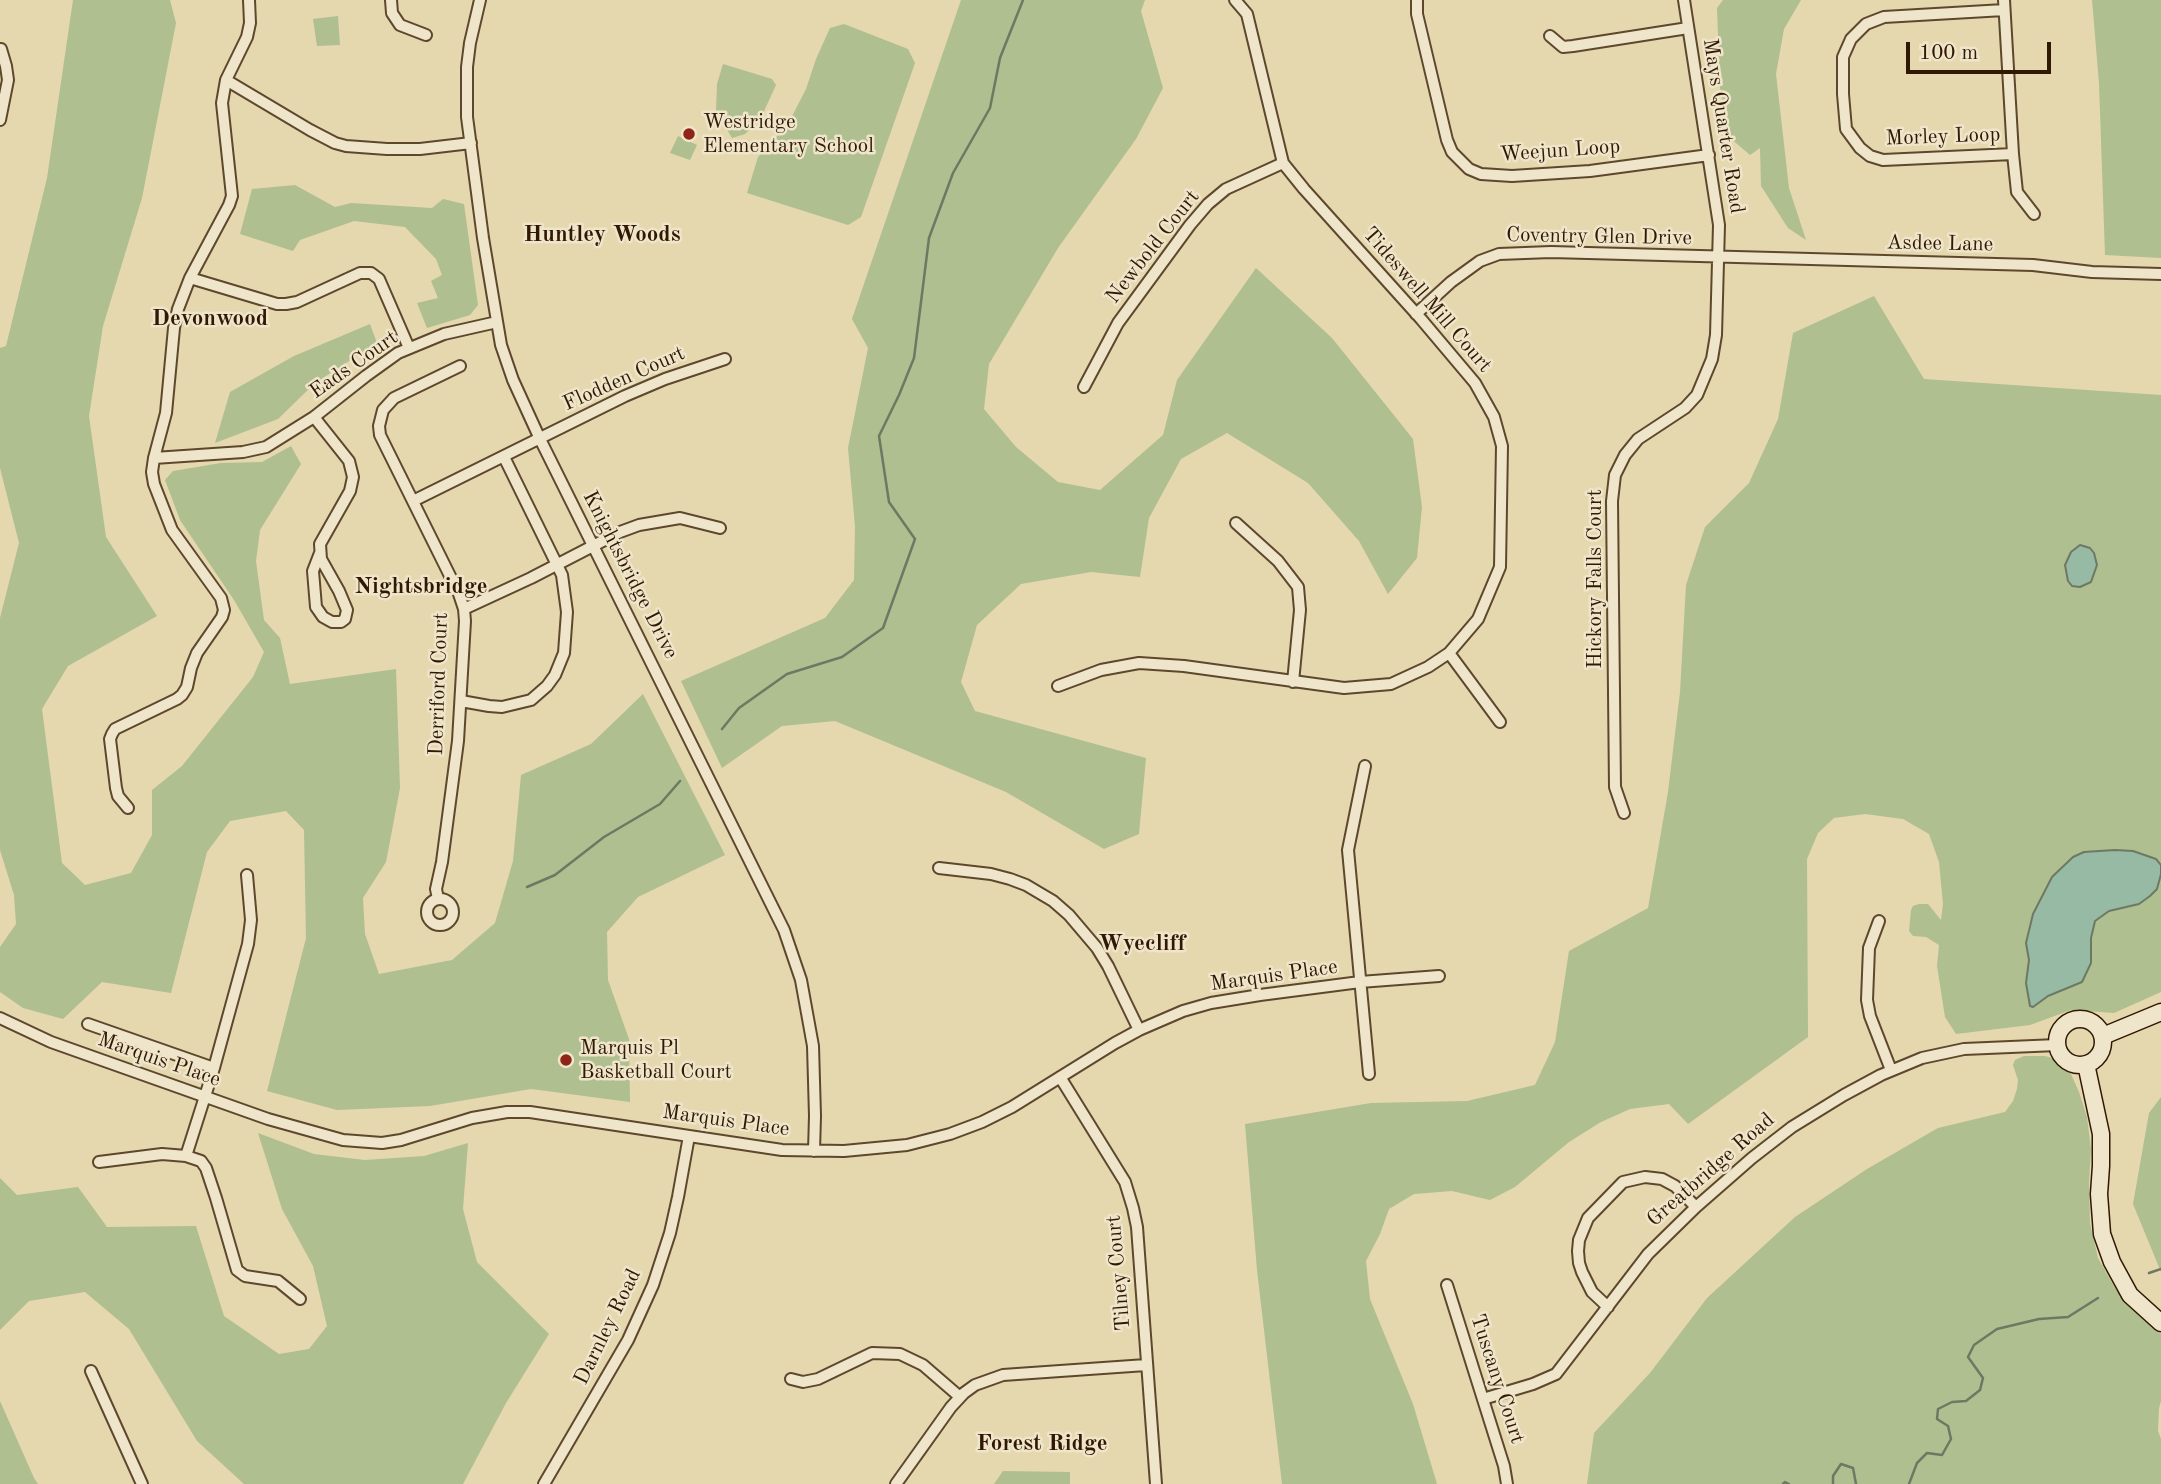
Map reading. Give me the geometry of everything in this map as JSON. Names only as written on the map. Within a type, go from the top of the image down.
[{"type":"street","points":[[128,808],[118,796],[116,788],[110,739],[112,734],[115,729],[182,695],[197,653],[224,610],[221,598],[172,530],[152,472],[166,414],[178,309],[190,278],[232,196],[222,103],[226,80],[247,37],[250,23],[248,0]]},
{"type":"street","points":[[391,0],[392,13],[400,25],[426,35]]},
{"type":"street","name":"Knightsbridge Drive","points":[[480,0],[470,43],[466,104],[497,322],[508,367],[540,439],[764,887],[792,951],[808,1013],[813,1046],[814,1151]]},
{"type":"street","name":"Tideswell Mill Court","points":[[1058,687],[1101,670],[1139,663],[1184,666],[1344,688],[1391,684],[1428,667],[1448,653],[1478,619],[1500,567],[1502,446],[1494,417],[1475,383],[1283,163],[1247,14],[1235,0]]},
{"type":"street","name":"Weejun Loop","points":[[1417,0],[1417,14],[1447,141],[1452,152],[1469,169],[1481,174],[1512,176],[1590,172],[1709,155]]},
{"type":"street","name":"Mays Quarter Road","points":[[1684,0],[1719,225],[1717,258]]},
{"type":"street","points":[[2004,5],[2017,192],[2034,214]]},
{"type":"street","name":"Morley Loop","points":[[2004,5],[1884,17],[1866,24],[1851,39],[1843,57],[1843,94],[1846,129],[1860,148],[1870,156],[1883,160],[2013,154]]},
{"type":"street","points":[[1550,36],[1563,47],[1688,28]]},
{"type":"street","points":[[0,120],[8,80],[1,49]]},
{"type":"street","points":[[226,80],[310,130],[346,146],[420,149],[471,143]]},
{"type":"street","name":"Newbold Court","points":[[1084,387],[1118,323],[1190,225],[1226,189],[1283,163]]},
{"type":"street","name":"Coventry Glen Drive","points":[[1416,314],[1460,275],[1480,261],[1499,254],[1551,252],[1717,258]]},
{"type":"street","name":"Asdee Lane","points":[[1717,258],[2033,265],[2092,272],[2161,274]]},
{"type":"street","name":"Hickory Falls Court","points":[[1624,813],[1615,787],[1612,500],[1615,475],[1625,455],[1638,439],[1685,408],[1702,386],[1712,359],[1716,335],[1717,258]]},
{"type":"street","points":[[190,278],[276,304],[286,304],[297,302],[360,273],[371,273],[379,279],[410,348]]},
{"type":"street","name":"Eads Court","points":[[154,458],[250,451],[266,447],[314,417],[398,353],[444,334],[497,322]]},
{"type":"street","name":"Flodden Court","points":[[413,501],[625,396],[725,359]]},
{"type":"street","name":"Derriford Court","points":[[438,899],[436,889],[458,741],[464,609],[380,435],[380,418],[383,410],[394,398],[460,366]]},
{"type":"street","points":[[314,417],[349,461],[353,477],[350,491],[320,544],[320,553],[313,571],[316,607],[323,617],[332,622],[341,622],[345,619],[347,610],[320,553]]},
{"type":"street","points":[[461,701],[489,706],[518,704],[538,695],[555,675],[564,653],[567,612],[562,575],[504,457]]},
{"type":"street","points":[[464,609],[620,532],[680,518],[720,528]]},
{"type":"street","points":[[1236,523],[1278,561],[1297,587],[1300,610],[1293,682]]},
{"type":"street","points":[[1448,653],[1500,722]]},
{"type":"street","points":[[1365,766],[1348,850],[1370,1074]]},
{"type":"street","points":[[939,868],[1010,879],[1027,885],[1053,901],[1084,930],[1097,947],[1139,1030]]},
{"type":"street","points":[[187,1156],[248,944],[251,919],[247,876]]},
{"type":"street","points":[[1879,921],[1869,948],[1867,1000],[1870,1016],[1891,1070]]},
{"type":"street","name":"Marquis Place","points":[[0,1018],[51,1042],[285,1124],[343,1140],[401,1140],[472,1118],[507,1112],[547,1113],[782,1150],[814,1151],[893,1147],[950,1134],[1012,1107],[1139,1030],[1161,1019],[1211,1003],[1360,982],[1439,976]]},
{"type":"street","points":[[2103,1036],[2161,1012]]},
{"type":"street","points":[[2079,1019],[2097,1026],[2103,1036],[2099,1056],[2086,1064],[2070,1063],[2060,1053],[2057,1045],[2063,1027],[2070,1021],[2079,1019]]},
{"type":"street","points":[[88,1024],[214,1068]]},
{"type":"street","name":"Greatbridge Road","points":[[1483,1399],[1556,1374],[1648,1254],[1696,1207],[1792,1127],[1891,1070],[1922,1058],[1964,1049],[2057,1045]]},
{"type":"street","points":[[2086,1064],[2101,1134],[2099,1194],[2102,1234],[2112,1262],[2130,1295],[2161,1322]]},
{"type":"street","name":"Tilney Court","points":[[1060,1077],[1125,1182],[1133,1208],[1137,1227],[1156,1484]]},
{"type":"street","name":"Darnley Road","points":[[544,1484],[628,1340],[648,1297],[670,1233],[689,1136]]},
{"type":"street","points":[[99,1162],[162,1154],[187,1156],[201,1161],[206,1168],[237,1270],[245,1276],[278,1281],[300,1299]]},
{"type":"street","points":[[1608,1307],[1592,1292],[1579,1262],[1579,1240],[1588,1218],[1623,1182],[1645,1177],[1661,1179],[1675,1186],[1696,1207]]},
{"type":"street","name":"Tuscany Court","points":[[1447,1285],[1504,1466],[1507,1484]]},
{"type":"street","points":[[790,1379],[803,1382],[818,1379],[872,1353],[900,1354],[923,1366],[960,1397]]},
{"type":"street","points":[[896,1484],[960,1397],[975,1385],[1003,1375],[1146,1364]]},
{"type":"street","points":[[90,1371],[142,1484]]},
{"type":"shaded area","points":[[73,0],[170,0],[176,23],[142,198],[103,326],[89,416],[106,537],[157,616],[68,666],[42,709],[62,863],[85,885],[131,873],[152,835],[152,790],[182,766],[253,677],[264,652],[234,600],[180,520],[165,480],[173,471],[221,463],[262,462],[291,446],[301,464],[260,530],[256,561],[264,620],[280,638],[290,684],[396,669],[400,788],[386,862],[363,898],[365,934],[379,974],[452,960],[495,923],[513,861],[521,775],[591,744],[643,694],[725,855],[638,897],[607,932],[608,980],[629,1039],[630,1102],[531,1089],[430,1106],[337,1110],[267,1091],[306,938],[304,830],[286,811],[230,821],[207,852],[171,993],[102,982],[63,1019],[23,1008],[0,992],[0,947],[16,924],[14,895],[0,850],[0,618],[19,543],[0,468],[0,348],[6,346],[47,178]]},
{"type":"shaded area","points":[[961,0],[1145,0],[1141,11],[1163,88],[1136,139],[1058,248],[989,364],[984,409],[1016,447],[1058,482],[1100,490],[1163,435],[1177,380],[1256,268],[1332,338],[1413,439],[1422,507],[1417,558],[1388,594],[1359,541],[1308,483],[1227,433],[1181,459],[1149,518],[1140,577],[1091,572],[1021,584],[977,625],[961,682],[975,711],[1146,758],[1139,834],[1104,849],[1006,792],[835,721],[782,726],[722,768],[681,681],[825,618],[854,580],[855,527],[848,448],[868,348],[852,319]]},
{"type":"shaded area","points":[[1723,0],[1801,0],[1784,29],[1776,74],[1789,188],[1806,240],[1788,228],[1761,186],[1760,148],[1750,155],[1729,137],[1720,88],[1717,8]]},
{"type":"shaded area","points":[[2092,0],[2161,0],[2161,258],[2105,255],[2099,83]]},
{"type":"shaded area","points":[[338,16],[340,45],[317,46],[313,19]]},
{"type":"shaded area","points":[[844,24],[908,49],[915,63],[861,217],[848,225],[747,193],[758,157],[788,124],[806,89],[830,28]]},
{"type":"shaded area","points":[[723,64],[772,79],[776,85],[760,120],[745,134],[732,138],[716,111],[717,84]]},
{"type":"shaded area","points":[[678,136],[697,145],[690,160],[670,153]]},
{"type":"shaded area","points":[[295,185],[335,207],[351,203],[432,208],[443,199],[464,204],[478,305],[470,315],[427,328],[417,303],[438,298],[431,281],[442,275],[436,259],[405,227],[354,221],[300,240],[293,251],[240,234],[252,189]]},
{"type":"shaded area","points":[[1874,296],[1924,379],[2161,395],[2161,992],[2114,1013],[2071,1010],[2030,1025],[1956,1034],[1945,1017],[1937,966],[1939,945],[1926,937],[1913,936],[1909,931],[1913,906],[1928,904],[1941,920],[1943,904],[1939,862],[1929,834],[1903,819],[1865,814],[1834,818],[1818,833],[1807,859],[1808,1037],[1688,1124],[1669,1104],[1630,1109],[1601,1122],[1569,1142],[1515,1187],[1490,1200],[1452,1191],[1414,1194],[1389,1209],[1366,1261],[1370,1299],[1413,1404],[1437,1484],[1282,1484],[1257,1270],[1245,1124],[1371,1103],[1467,1101],[1535,1085],[1555,1042],[1569,951],[1648,908],[1668,792],[1680,692],[1686,585],[1705,527],[1749,483],[1778,419],[1793,333]]},
{"type":"shaded area","points":[[370,324],[377,343],[315,383],[278,419],[215,443],[230,392],[294,356]]},
{"type":"shaded area","points":[[2080,545],[2090,548],[2097,565],[2091,582],[2080,587],[2072,586],[2068,581],[2065,565],[2071,552]]},
{"type":"shaded area","points":[[2133,851],[2156,859],[2161,865],[2157,889],[2139,904],[2109,911],[2095,921],[2091,938],[2091,963],[2082,982],[2048,996],[2033,1007],[2030,1006],[2026,983],[2029,960],[2026,943],[2033,914],[2052,877],[2073,857],[2084,852]]},
{"type":"shaded area","points":[[2024,1056],[2045,1056],[2059,1060],[2070,1072],[2087,1117],[2091,1149],[2090,1223],[2098,1258],[2115,1288],[2161,1334],[2158,1431],[2161,1439],[2161,1484],[1587,1484],[1594,1433],[1650,1373],[1707,1298],[1795,1217],[1867,1169],[1938,1128],[2005,1112],[2017,1089],[2018,1080],[2013,1065],[2015,1060]]},
{"type":"shaded area","points":[[2161,1097],[2161,1272],[2133,1204],[2149,1113]]},
{"type":"shaded area","points":[[258,1133],[314,1154],[365,1160],[424,1156],[468,1143],[463,1209],[477,1262],[549,1334],[506,1403],[463,1484],[244,1484],[197,1441],[129,1329],[85,1292],[29,1301],[0,1330],[0,1178],[17,1195],[78,1187],[107,1227],[196,1226],[224,1316],[279,1354],[309,1349],[327,1326],[313,1266],[282,1209]]},
{"type":"shaded area","points":[[0,1401],[34,1478],[38,1484],[0,1484]]},
{"type":"shaded area","points":[[1003,1471],[1070,1472],[1070,1484],[994,1484]]},
{"type":"waterway","points":[[722,729],[739,708],[787,674],[842,657],[883,628],[915,539],[889,502],[879,436],[914,358],[929,238],[953,173],[990,108],[1000,58],[1023,0]]},
{"type":"waterway","points":[[527,887],[555,875],[604,837],[660,804],[680,781]]},
{"type":"waterway","points":[[2149,1273],[2161,1269]]},
{"type":"waterway","points":[[1909,1484],[1917,1463],[1927,1453],[1942,1455],[1951,1439],[1948,1426],[1937,1419],[1938,1409],[1952,1402],[1966,1401],[1980,1390],[1983,1378],[1968,1357],[1974,1345],[1997,1329],[2039,1319],[2068,1317],[2098,1298]]},
{"type":"waterway","points":[[1833,1484],[1833,1476],[1841,1464],[1853,1468],[1856,1484]]},
{"type":"waterway","points":[[1783,1484],[1789,1484]]},
{"type":"place","name":"Westridge Elementary School","points":[[689,134]]},
{"type":"place","name":"Marquis Pl Basketball Court","points":[[566,1060]]},
{"type":"district","name":"Huntley Woods","points":[[602,235]]},
{"type":"district","name":"Devonwood","points":[[210,319]]},
{"type":"district","name":"Nightsbridge","points":[[421,587]]},
{"type":"district","name":"Wyecliff","points":[[1142,944]]},
{"type":"district","name":"Forest Ridge","points":[[1042,1444]]}]
